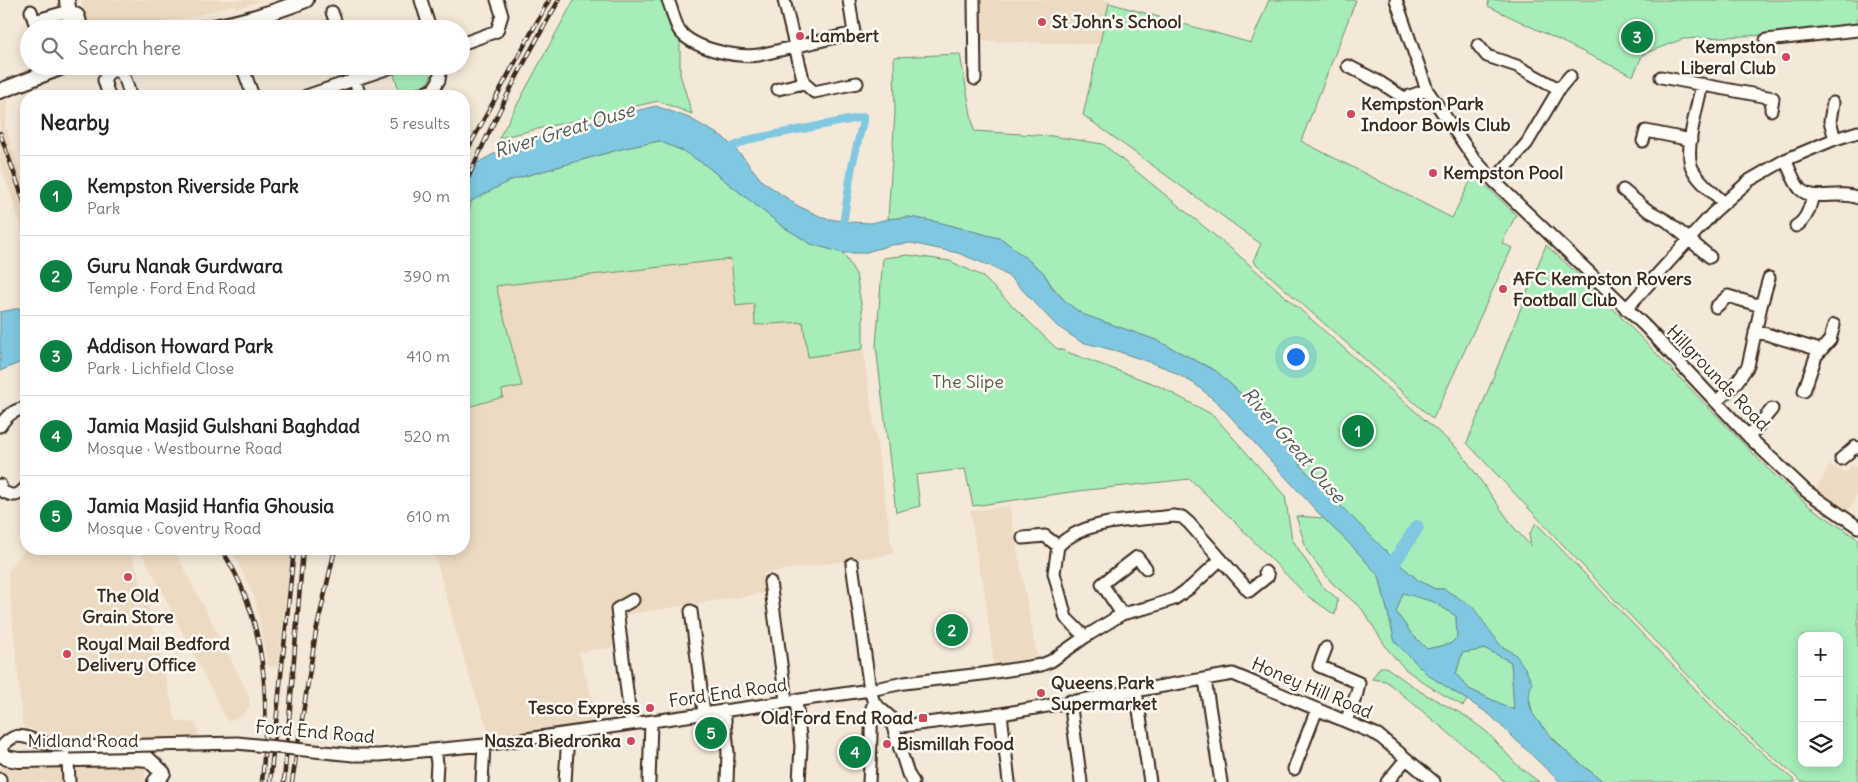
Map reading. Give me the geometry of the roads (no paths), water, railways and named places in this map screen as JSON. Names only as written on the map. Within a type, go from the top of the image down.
[{"type":"main road","points":[[250,20],[306,0]]},
{"type":"main road","points":[[68,6],[69,20]]},
{"type":"main road","points":[[68,6],[78,20]]},
{"type":"main road","points":[[5,90],[42,75]]},
{"type":"main road","name":"Midland Road","points":[[0,752],[7,758],[18,760],[68,754],[136,758],[148,760],[159,778]]},
{"type":"street","points":[[470,41],[497,31],[502,15],[497,0]]},
{"type":"street","points":[[668,0],[679,29],[686,38],[745,57],[854,34],[849,0]]},
{"type":"street","points":[[784,0],[804,83],[814,92],[857,83]]},
{"type":"street","points":[[974,0],[975,79]]},
{"type":"street","name":"Hillgrounds Road","points":[[1396,0],[1427,90],[1474,160],[1626,309],[1749,437],[1806,491],[1858,527]]},
{"type":"street","points":[[421,1],[427,20]]},
{"type":"street","points":[[36,20],[68,6]]},
{"type":"street","points":[[31,11],[34,20]]},
{"type":"street","points":[[332,12],[335,20]]},
{"type":"street","points":[[1766,40],[1858,30]]},
{"type":"street","points":[[1478,45],[1488,56],[1518,66],[1558,88]]},
{"type":"street","points":[[1348,66],[1381,83],[1404,98],[1427,90]]},
{"type":"street","points":[[107,90],[104,80],[108,75]]},
{"type":"street","points":[[123,75],[128,90]]},
{"type":"street","points":[[245,75],[251,90]]},
{"type":"street","points":[[353,75],[358,90]]},
{"type":"street","points":[[324,90],[369,75]]},
{"type":"street","points":[[436,90],[439,75]]},
{"type":"street","points":[[1494,181],[1527,143],[1558,88],[1570,76]]},
{"type":"street","points":[[1661,77],[1773,98],[1771,110]]},
{"type":"street","points":[[778,89],[804,83]]},
{"type":"street","points":[[1702,84],[1689,159],[1692,169],[1697,176],[1723,202]]},
{"type":"street","points":[[1833,103],[1830,121],[1835,139]]},
{"type":"street","points":[[1644,141],[1646,131],[1691,140]]},
{"type":"street","points":[[1626,309],[1723,202],[1750,180],[1785,160],[1835,139],[1858,132]]},
{"type":"street","points":[[1785,160],[1800,189],[1813,196],[1836,194],[1852,195],[1858,198]]},
{"type":"street","points":[[1623,190],[1646,209],[1667,221],[1710,257]]},
{"type":"street","points":[[1801,225],[1813,196]]},
{"type":"street","points":[[1717,402],[1736,383],[1748,366],[1769,278]]},
{"type":"street","points":[[1716,308],[1728,296],[1761,306]]},
{"type":"street","points":[[1804,391],[1816,356],[1830,340],[1834,325]]},
{"type":"street","points":[[1755,332],[1820,350]]},
{"type":"street","points":[[0,426],[5,417],[20,409]]},
{"type":"street","points":[[1749,437],[1772,409]]},
{"type":"street","points":[[1842,459],[1855,447],[1858,448]]},
{"type":"street","points":[[0,484],[2,491],[12,496],[20,495]]},
{"type":"street","points":[[1084,637],[1066,618],[1054,573],[1058,546],[1078,530],[1113,523],[1173,516],[1182,518],[1189,523],[1249,591],[1268,576],[1265,572]]},
{"type":"street","points":[[1023,538],[1045,536],[1058,546]]},
{"type":"street","points":[[1122,614],[1102,584],[1137,557],[1146,568]]},
{"type":"street","name":"Ford End Road","points":[[0,749],[8,740],[20,736],[44,743],[68,754],[237,743],[353,755],[380,755],[484,746],[568,735],[724,710],[870,690],[904,683],[1041,665],[1051,662],[1084,637],[1122,614],[1174,599],[1191,587],[1220,559]]},
{"type":"street","points":[[852,564],[870,690],[874,703],[890,717],[909,778],[913,782]]},
{"type":"street","points":[[770,582],[801,746],[799,782]]},
{"type":"street","points":[[632,724],[617,609],[633,600]]},
{"type":"street","points":[[691,611],[704,713]]},
{"type":"street","points":[[1326,648],[1320,666],[1359,683],[1346,721]]},
{"type":"street","name":"Honey Hill Road","points":[[894,729],[1002,714],[1233,674],[1378,735],[1434,782]]},
{"type":"street","points":[[1205,680],[1221,782]]},
{"type":"street","points":[[1136,691],[1150,782]]},
{"type":"street","points":[[1070,701],[1081,782]]},
{"type":"street","points":[[869,782],[872,730],[870,720],[871,709],[874,703]]},
{"type":"street","points":[[1294,770],[1317,709]]},
{"type":"street","points":[[724,710],[728,753],[727,782]]},
{"type":"street","points":[[1002,714],[1009,782]]},
{"type":"street","points":[[649,782],[652,722]]},
{"type":"street","points":[[872,730],[878,732],[894,729]]},
{"type":"street","points":[[565,782],[568,735]]},
{"type":"street","points":[[482,782],[484,746]]},
{"type":"street","points":[[435,750],[437,762],[436,782]]},
{"type":"street","points":[[68,754],[68,782]]},
{"type":"street","points":[[1386,782],[1406,759]]},
{"type":"water","name":"River Great Ouse","points":[[656,106],[689,118],[723,137],[743,157],[762,181],[798,206],[824,218],[871,223],[909,217],[938,222],[1002,239],[1043,272],[1052,287],[1066,302],[1082,314],[1156,340],[1216,371],[1248,400],[1294,447],[1301,466],[1397,562],[1418,580],[1435,589],[1444,589],[1472,606],[1501,646],[1515,654],[1525,668],[1532,683],[1529,696],[1531,709],[1542,726],[1567,752],[1604,782],[1560,782],[1489,714],[1428,675],[1395,642],[1379,576],[1218,403],[1195,384],[1166,368],[1117,351],[1081,342],[1057,326],[1011,278],[993,267],[958,253],[911,243],[891,245],[863,253],[843,253],[811,244],[782,226],[704,164],[683,151],[659,141],[621,149],[511,180],[470,202],[470,167],[505,148],[575,126]],"holes":[[[1403,593],[1434,602],[1456,616],[1457,637],[1450,644],[1427,649],[1411,633],[1396,612]],[[1486,649],[1511,662],[1514,710],[1469,689],[1456,674],[1462,653]]]},
{"type":"water","points":[[20,308],[20,363],[0,371],[0,312]]},
{"type":"waterway","points":[[725,150],[751,139],[864,117],[852,166],[842,231]]},
{"type":"waterway","points":[[1394,572],[1389,570],[1417,527]]},
{"type":"railway","points":[[470,145],[549,0]]},
{"type":"railway","points":[[470,174],[509,92],[559,0]]},
{"type":"railway","points":[[0,133],[20,190]]},
{"type":"railway","points":[[224,555],[248,603],[262,661],[265,691],[262,782]]},
{"type":"railway","points":[[270,782],[293,555]]},
{"type":"railway","points":[[284,782],[303,555]]},
{"type":"railway","points":[[292,782],[316,632],[334,555]]},
{"type":"place","name":"St John's School","points":[[1042,22]]},
{"type":"place","name":"Lambert","points":[[800,36]]},
{"type":"place","name":"Addison Howard Park","points":[[1637,37]]},
{"type":"place","name":"Kempston Liberal Club","points":[[1786,57]]},
{"type":"place","name":"Kempston Park Indoor Bowls Club","points":[[1351,114]]},
{"type":"place","name":"Kempston Pool","points":[[1433,173]]},
{"type":"place","name":"AFC Kempston Rovers Football Club","points":[[1503,289]]},
{"type":"place","name":"Kempston Riverside Park","points":[[1358,431]]},
{"type":"place","name":"The Old Grain Store","points":[[128,577]]},
{"type":"place","name":"Guru Nanak Gurdwara","points":[[952,630]]},
{"type":"place","name":"Royal Mail Bedford Delivery Office","points":[[67,654]]},
{"type":"place","name":"Queens Park Supermarket","points":[[1041,693]]},
{"type":"place","name":"Tesco Express","points":[[650,708]]},
{"type":"place","name":"Old Ford End Road","points":[[923,718]]},
{"type":"place","name":"Jamia Masjid Hanfia Ghousia","points":[[711,733]]},
{"type":"place","name":"Nasza Biedronka","points":[[631,741]]},
{"type":"place","name":"Bismillah Food","points":[[887,744]]},
{"type":"place","name":"Jamia Masjid Gulshani Baghdad","points":[[855,752]]},
{"type":"park label","name":"The Slipe","points":[[968,382]]}]
